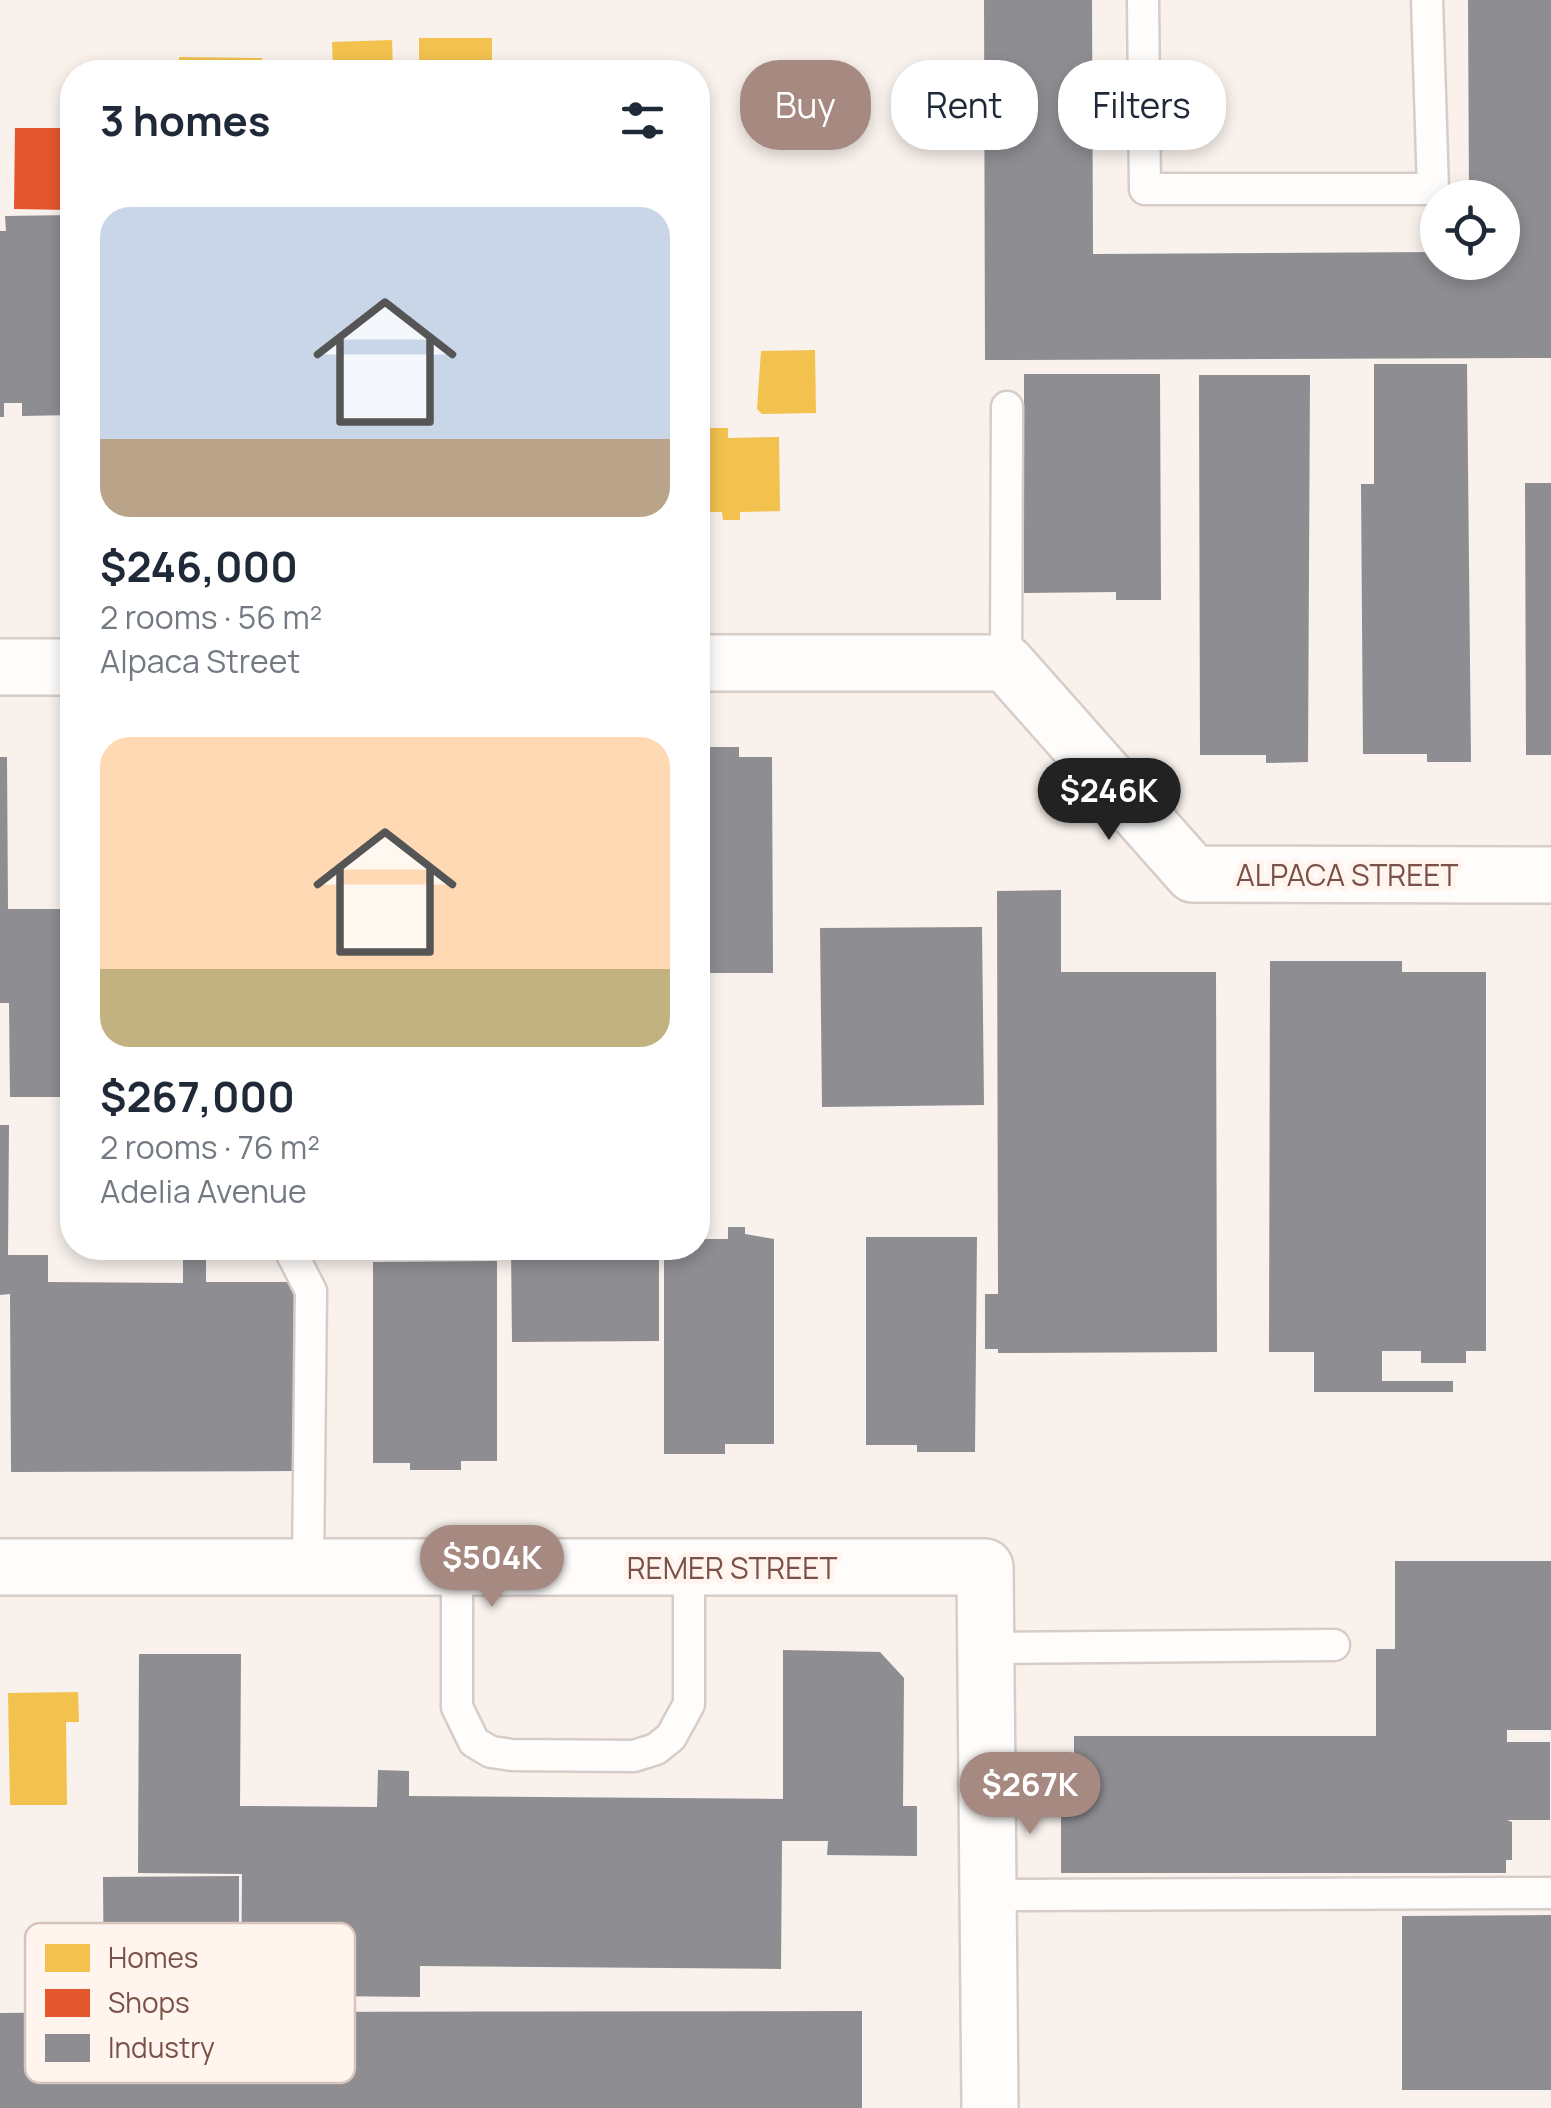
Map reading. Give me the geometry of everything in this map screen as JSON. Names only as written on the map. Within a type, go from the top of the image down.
[{"type":"street","points":[[710,663],[1006,662]]},
{"type":"street","name":"ALPACA STREET","points":[[1006,662],[1193,874],[1551,874]]},
{"type":"street","points":[[0,667],[60,666]]},
{"type":"street","name":"REMER STREET","points":[[0,1567],[985,1567],[986,1648]]},
{"type":"street","points":[[986,1648],[990,2108]]},
{"type":"lane","points":[[1143,0],[1145,188],[1433,188],[1427,0]]},
{"type":"lane","points":[[1006,662],[1007,407]]},
{"type":"lane","points":[[295,1260],[311,1290],[308,1567]]},
{"type":"lane","points":[[457,1567],[457,1707],[474,1742],[491,1752],[616,1756],[656,1749],[685,1714],[689,1567]]},
{"type":"lane","points":[[986,1648],[1334,1645]]},
{"type":"lane","points":[[988,1895],[1551,1893]]},
{"type":"building: Homes","points":[[419,38],[492,38],[492,60],[419,60]]},
{"type":"building: Homes","points":[[392,40],[393,60],[333,60],[332,42]]},
{"type":"building: Homes","points":[[179,57],[262,60],[179,60]]},
{"type":"building: Homes","points":[[815,350],[816,413],[762,414],[757,409],[761,351]]},
{"type":"building: Homes","points":[[710,428],[728,428],[728,438],[779,437],[780,511],[740,512],[740,520],[723,520],[722,512],[710,512]]},
{"type":"building: Homes","points":[[78,1692],[79,1722],[66,1722],[67,1805],[10,1805],[8,1693]]},
{"type":"building: Shops","points":[[15,128],[60,128],[60,210],[14,209]]},
{"type":"building: Industry","points":[[984,0],[1092,0],[1092,60],[1058,60],[1058,150],[1093,150],[1093,254],[1420,252],[1420,280],[1520,280],[1520,180],[1469,180],[1468,0],[1551,0],[1551,358],[985,360],[984,150],[1038,150],[1038,60],[984,60]]},
{"type":"building: Industry","points":[[60,215],[60,415],[22,416],[22,403],[4,403],[4,417],[0,417],[0,231],[6,231],[5,216]]},
{"type":"building: Industry","points":[[1374,364],[1467,364],[1471,762],[1427,762],[1427,754],[1363,754],[1361,484],[1374,484]]},
{"type":"building: Industry","points":[[1024,374],[1160,374],[1161,600],[1116,600],[1116,592],[1024,593]]},
{"type":"building: Industry","points":[[1199,375],[1310,375],[1308,762],[1266,763],[1266,755],[1200,755]]},
{"type":"building: Industry","points":[[1525,483],[1551,483],[1551,755],[1526,755]]},
{"type":"building: Industry","points":[[710,747],[739,747],[739,757],[772,757],[773,973],[710,973]]},
{"type":"building: Industry","points":[[0,757],[7,757],[8,909],[60,909],[60,1097],[10,1097],[9,1003],[0,1003]]},
{"type":"building: Industry","points":[[1061,890],[1061,972],[1216,972],[1217,1352],[998,1353],[998,1349],[985,1349],[985,1294],[998,1294],[997,891]]},
{"type":"building: Industry","points":[[982,927],[984,1105],[822,1107],[820,928]]},
{"type":"building: Industry","points":[[1270,961],[1402,961],[1402,972],[1486,972],[1486,1351],[1466,1351],[1466,1363],[1421,1363],[1421,1351],[1382,1351],[1382,1381],[1453,1381],[1453,1392],[1314,1392],[1314,1352],[1269,1352]]},
{"type":"building: Industry","points":[[0,1125],[9,1125],[8,1255],[48,1255],[48,1282],[183,1283],[183,1260],[206,1260],[206,1282],[294,1282],[293,1471],[11,1472],[10,1294],[0,1295]]},
{"type":"building: Industry","points":[[728,1227],[745,1227],[745,1234],[774,1239],[774,1444],[725,1444],[725,1454],[664,1454],[664,1260],[710,1260],[710,1239],[728,1239]]},
{"type":"building: Industry","points":[[866,1237],[977,1237],[975,1452],[917,1452],[917,1445],[866,1445]]},
{"type":"building: Industry","points":[[511,1260],[659,1260],[659,1341],[512,1342]]},
{"type":"building: Industry","points":[[497,1261],[497,1461],[461,1461],[461,1470],[410,1470],[410,1463],[373,1463],[373,1262]]},
{"type":"building: Industry","points":[[1395,1561],[1551,1561],[1551,1730],[1507,1730],[1507,1742],[1550,1742],[1550,1820],[1507,1820],[1512,1822],[1512,1860],[1506,1860],[1506,1873],[1061,1873],[1061,1764],[1074,1764],[1074,1736],[1376,1736],[1376,1649],[1395,1649]]},
{"type":"building: Industry","points":[[783,1650],[880,1652],[904,1678],[903,1806],[917,1806],[917,1856],[827,1855],[828,1841],[782,1841],[781,1969],[420,1966],[420,1997],[355,1996],[355,1923],[242,1923],[242,1874],[138,1873],[139,1654],[241,1654],[240,1806],[377,1807],[378,1770],[409,1771],[409,1796],[783,1799]]},
{"type":"building: Industry","points":[[239,1876],[239,1923],[103,1923],[103,1877]]},
{"type":"building: Industry","points":[[1551,1915],[1551,2090],[1402,2090],[1402,1916]]},
{"type":"building: Industry","points":[[862,2011],[862,2108],[0,2108],[0,2013],[25,2013],[25,2083],[355,2083],[355,2012]]}]
